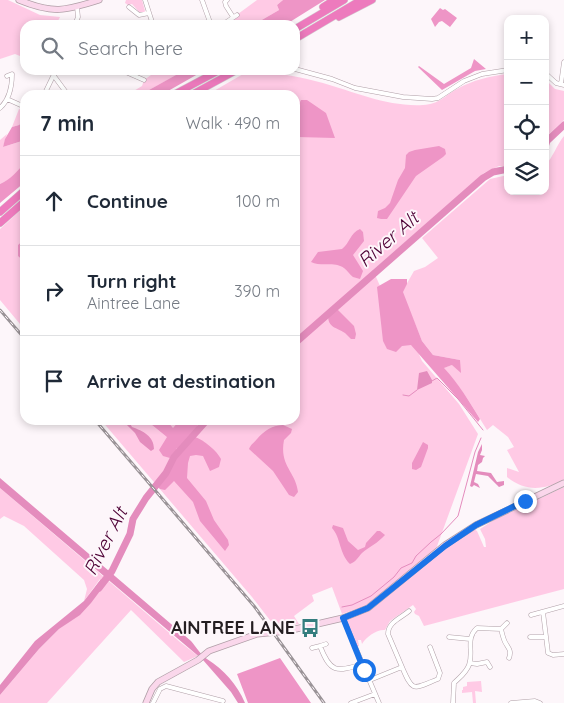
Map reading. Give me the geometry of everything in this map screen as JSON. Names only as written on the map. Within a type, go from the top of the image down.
[{"type":"highway","points":[[300,25],[334,0]]},
{"type":"highway","points":[[300,26],[344,0]]},
{"type":"highway","points":[[306,33],[361,0]]},
{"type":"highway","points":[[300,36],[372,0]]},
{"type":"highway","points":[[182,90],[211,75]]},
{"type":"highway","points":[[200,90],[229,75]]},
{"type":"highway","points":[[0,212],[20,194]]},
{"type":"highway","points":[[0,223],[20,205]]},
{"type":"main road","points":[[19,0],[56,11],[99,0]]},
{"type":"main road","points":[[146,703],[155,686],[206,653],[256,634],[287,631],[343,618],[368,608],[445,546],[476,525],[564,483]]},
{"type":"street","points":[[145,0],[151,20]]},
{"type":"street","points":[[202,0],[209,20]]},
{"type":"street","points":[[227,0],[225,2],[226,6],[235,16],[229,20]]},
{"type":"street","points":[[76,7],[77,20]]},
{"type":"street","points":[[129,7],[139,15],[149,13]]},
{"type":"street","points":[[562,85],[564,62]]},
{"type":"street","points":[[300,71],[332,78],[354,88],[403,97],[432,99],[438,98],[464,81],[482,74],[504,71]]},
{"type":"street","points":[[7,76],[17,72]]},
{"type":"street","points":[[0,108],[7,99],[12,84],[12,74]]},
{"type":"street","points":[[134,75],[144,80]]},
{"type":"street","points":[[47,90],[54,76],[64,90]]},
{"type":"street","points":[[549,76],[562,85]]},
{"type":"street","points":[[7,99],[20,105]]},
{"type":"street","points":[[531,615],[564,606]]},
{"type":"street","points":[[409,612],[392,624],[388,634],[412,687],[417,688],[438,679],[440,673],[430,647]]},
{"type":"street","points":[[543,612],[548,653],[553,655],[564,654]]},
{"type":"street","points":[[343,618],[379,703]]},
{"type":"street","points":[[454,703],[454,683],[466,672],[470,663],[470,639],[472,632],[477,628],[501,629],[507,623]]},
{"type":"street","points":[[501,629],[505,642],[510,648],[509,658]]},
{"type":"street","points":[[530,637],[546,636]]},
{"type":"street","points":[[449,637],[470,639]]},
{"type":"street","points":[[312,648],[326,644]]},
{"type":"street","points":[[320,646],[329,666],[337,670],[346,670],[362,664]]},
{"type":"street","points":[[470,663],[487,662],[490,667]]},
{"type":"street","points":[[370,680],[402,667]]},
{"type":"street","points":[[153,703],[160,689],[166,686],[223,701]]},
{"type":"street","points":[[351,703],[375,694]]},
{"type":"street","points":[[511,703],[534,701],[540,703]]},
{"type":"shaded area","points":[[0,0],[8,0],[40,15],[60,17],[58,20],[20,20],[20,56],[15,54],[0,59]]},
{"type":"shaded area","points":[[126,0],[142,0],[144,13],[140,13],[132,4],[128,5],[125,3]]},
{"type":"shaded area","points":[[257,0],[283,0],[277,5],[279,10],[262,20],[230,20]]},
{"type":"shaded area","points":[[283,0],[325,0],[293,20],[262,20],[279,10],[277,5]]},
{"type":"shaded area","points":[[440,8],[445,9],[457,18],[450,27],[442,21],[435,27],[431,19]]},
{"type":"shaded area","points":[[474,59],[486,69],[475,71],[442,90],[418,67],[444,84],[471,68]]},
{"type":"shaded area","points":[[151,75],[177,75],[149,90],[135,90],[142,86],[144,80]]},
{"type":"shaded area","points":[[176,75],[196,75],[170,90],[149,90]]},
{"type":"shaded area","points":[[241,75],[286,75],[323,83],[397,104],[423,105],[434,103],[469,83],[504,75],[504,166],[499,166],[484,173],[373,270],[380,286],[412,339],[422,361],[459,404],[478,434],[436,549],[397,583],[365,606],[342,614],[332,587],[312,595],[314,601],[294,616],[299,624],[276,628],[252,597],[105,425],[300,425],[300,90],[216,90]]},
{"type":"shaded area","points":[[549,83],[555,89],[564,91],[564,120],[549,134]]},
{"type":"shaded area","points":[[301,100],[307,100],[326,113],[335,138],[300,137]]},
{"type":"shaded area","points":[[19,109],[20,109],[20,124],[12,127]]},
{"type":"shaded area","points":[[19,125],[20,142],[3,147],[12,127]]},
{"type":"shaded area","points":[[7,134],[3,147],[20,142],[20,169],[11,178],[0,184],[0,140]]},
{"type":"shaded area","points":[[564,136],[564,480],[549,486],[535,488],[521,485],[507,477],[507,468],[519,472],[507,450],[514,447],[508,437],[493,425],[487,430],[461,390],[443,368],[460,360],[433,355],[422,341],[402,292],[414,271],[425,267],[438,258],[422,238],[490,179],[504,176],[504,195],[549,195],[549,160]]},
{"type":"shaded area","points":[[439,146],[445,149],[446,154],[416,176],[387,219],[377,218],[378,211],[390,203],[398,180],[405,168],[406,155],[415,150]]},
{"type":"shaded area","points":[[20,167],[20,186],[0,203],[0,184]]},
{"type":"shaded area","points":[[20,211],[20,324],[0,300],[0,229]]},
{"type":"shaded area","points":[[360,229],[363,232],[364,241],[353,255],[363,271],[360,279],[353,277],[340,266],[311,262],[318,252],[342,249],[354,233]]},
{"type":"shaded area","points":[[20,243],[20,258],[18,256],[18,245]]},
{"type":"shaded area","points":[[391,279],[407,279],[403,292],[422,341],[433,355],[460,360],[461,373],[452,365],[444,368],[472,406],[480,419],[478,422],[411,345],[402,346],[396,352],[387,349],[383,341],[377,287]]},
{"type":"shaded area","points":[[336,308],[354,326],[355,339],[351,339],[345,333],[333,327],[329,322],[328,315]]},
{"type":"shaded area","points":[[427,371],[432,383],[417,390],[419,373]]},
{"type":"shaded area","points":[[127,425],[131,425],[150,437],[154,444],[154,449],[151,451],[140,442]]},
{"type":"shaded area","points":[[152,425],[170,425],[173,428],[176,425],[197,425],[198,427],[178,450],[176,448],[177,450],[170,458],[163,456],[159,450],[167,437]]},
{"type":"shaded area","points":[[283,425],[292,429],[291,433],[284,440],[283,449],[286,463],[297,485],[298,492],[294,497],[289,495],[273,471],[249,449],[266,431],[272,427]]},
{"type":"shaded area","points":[[195,437],[210,446],[221,459],[219,467],[210,471],[203,456],[190,456],[187,478],[206,501],[214,520],[228,540],[229,545],[225,551],[200,521],[193,502],[174,481],[165,490],[157,486],[173,461]]},
{"type":"shaded area","points":[[423,442],[428,445],[428,448],[421,467],[416,470],[412,469],[412,463]]},
{"type":"shaded area","points":[[482,444],[480,455],[485,456],[478,465],[477,471],[491,473],[497,482],[504,481],[504,485],[499,487],[488,476],[476,474],[474,482],[480,488],[474,485],[470,486],[478,452]]},
{"type":"shaded area","points":[[0,478],[191,641],[203,655],[229,678],[245,703],[238,703],[231,692],[203,660],[0,488]]},
{"type":"shaded area","points":[[564,487],[564,589],[424,626],[419,616],[415,614],[416,609],[413,605],[390,621],[385,630],[372,634],[362,644],[361,640],[358,640],[359,646],[357,647],[346,619],[369,610],[432,557],[474,529],[477,531],[484,547],[486,547],[485,539],[480,529],[494,520]]},
{"type":"shaded area","points":[[0,488],[198,656],[184,662],[131,610],[47,703],[0,703],[0,695],[39,649],[59,629],[80,614],[105,583],[100,579],[84,601],[87,589],[84,580],[24,526],[4,516],[0,519]]},
{"type":"shaded area","points":[[333,525],[343,528],[348,541],[358,550],[365,547],[366,543],[377,531],[385,535],[350,564],[346,560],[332,528]]},
{"type":"shaded area","points":[[101,579],[106,583],[91,603],[80,615],[59,629],[39,649],[0,695],[0,685],[35,641],[84,601]]},
{"type":"shaded area","points":[[280,658],[311,703],[248,703],[237,674]]},
{"type":"shaded area","points":[[481,681],[482,692],[475,691],[476,703],[473,703],[472,692],[462,693],[463,687],[467,686],[467,682]]},
{"type":"waterway","name":"River Alt","points":[[549,139],[564,125]]},
{"type":"waterway","name":"River Alt","points":[[300,339],[483,178],[493,172],[504,170]]},
{"type":"waterway","points":[[432,381],[437,378],[458,399],[483,430]]},
{"type":"waterway","points":[[403,395],[409,396],[417,390]]},
{"type":"waterway","name":"River Alt","points":[[99,588],[112,571],[130,534],[133,519],[146,498],[166,473],[174,457],[203,425]]},
{"type":"waterway","points":[[342,607],[352,605],[371,596],[394,577],[401,568],[412,563],[416,556],[458,516],[475,452],[481,438]]},
{"type":"railway","points":[[0,310],[20,333]]},
{"type":"railway","points":[[99,425],[254,606],[324,703]]},
{"type":"place","name":"AINTREE LANE","points":[[310,628]]},
{"type":"route","points":[[364,670],[343,618],[368,608],[445,546],[476,525],[525,501]]}]
